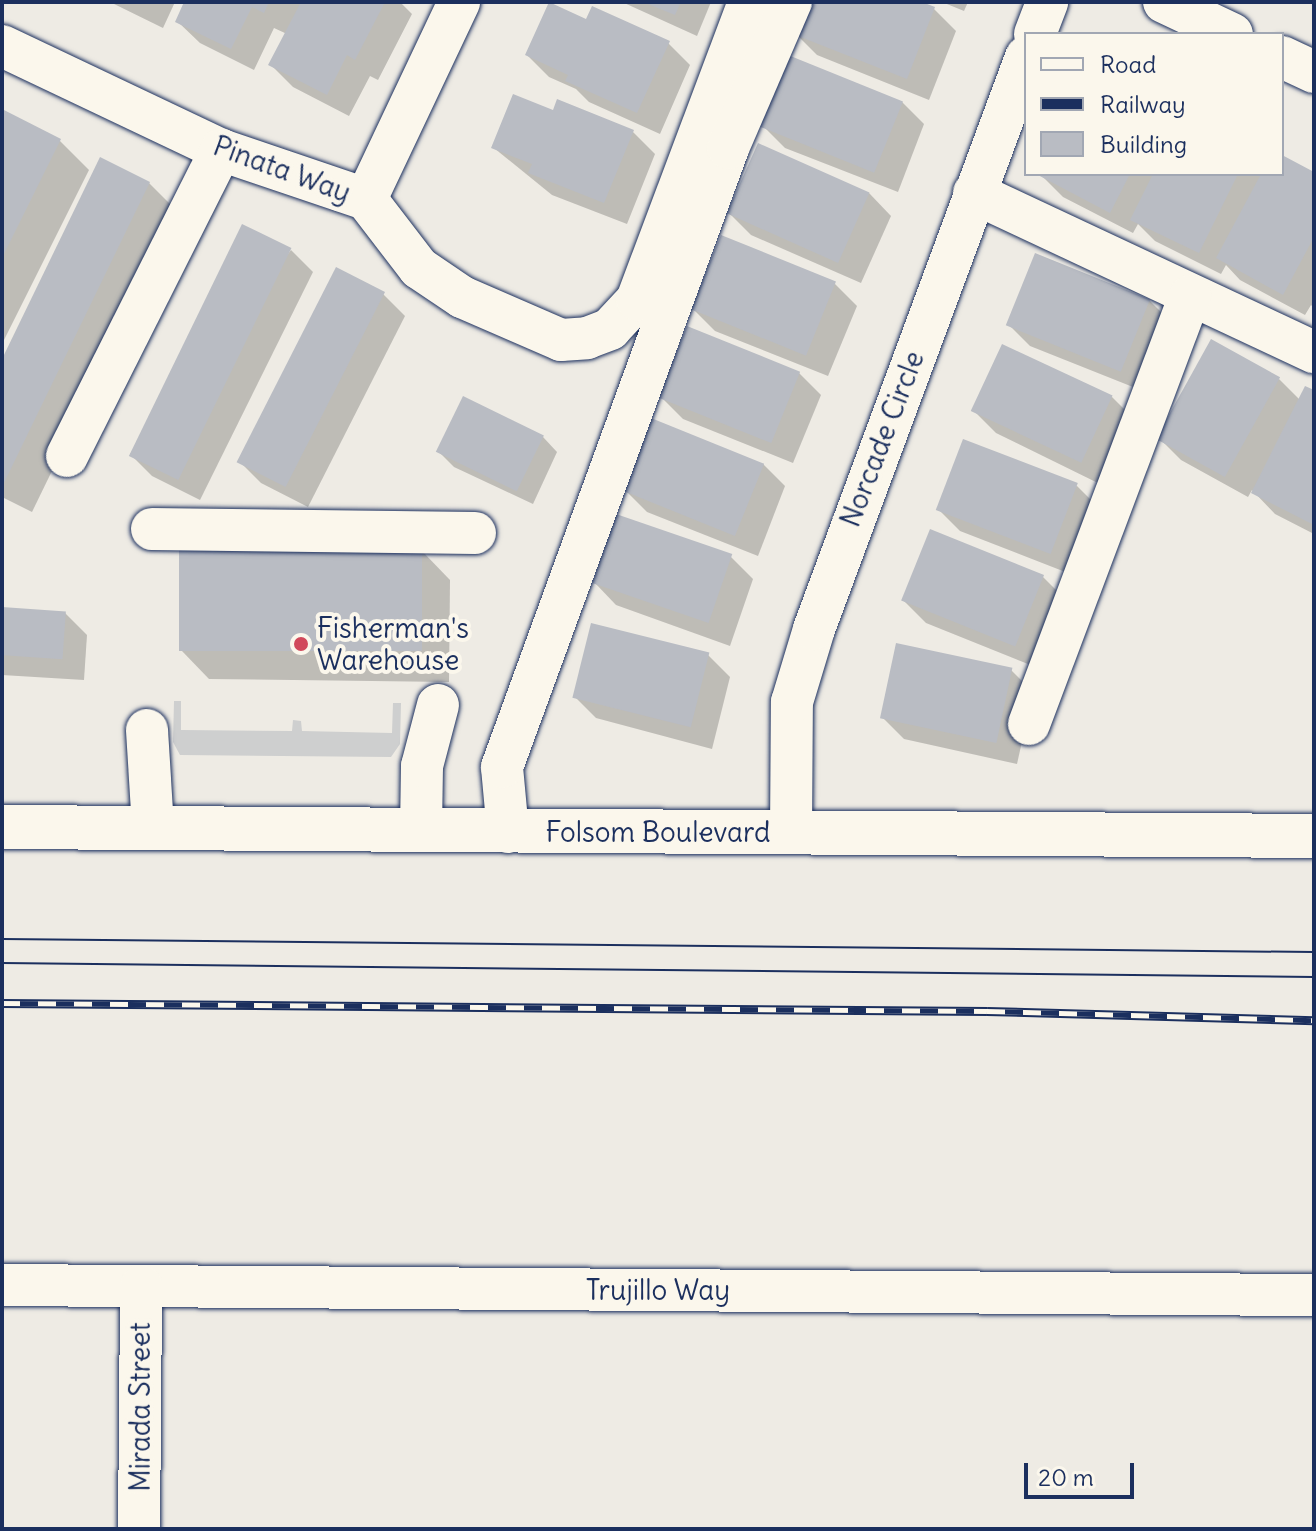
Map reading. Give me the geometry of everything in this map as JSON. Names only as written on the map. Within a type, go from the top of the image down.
[{"type":"main road","name":"Folsom Boulevard","points":[[2,827],[1314,836]]},
{"type":"street","name":"Pinata Way","points":[[5,54],[221,150],[366,199],[459,2]]},
{"type":"street","points":[[366,199],[419,268],[462,297],[561,340],[587,338],[610,329],[637,300],[749,2]]},
{"type":"street","points":[[508,832],[502,767],[728,148],[791,2]]},
{"type":"street","points":[[1036,32],[1047,2]]},
{"type":"street","points":[[1164,2],[1228,32]]},
{"type":"street","points":[[1284,58],[1314,72]]},
{"type":"street","name":"Norcade Circle","points":[[791,833],[792,702],[829,580],[1024,62]]},
{"type":"street","points":[[67,456],[221,150]]},
{"type":"street","points":[[974,193],[1314,352]]},
{"type":"street","points":[[1029,724],[1190,296]]},
{"type":"street","points":[[152,529],[475,533]]},
{"type":"street","points":[[421,830],[422,766],[438,705]]},
{"type":"street","points":[[147,730],[153,827]]},
{"type":"street","name":"Trujillo Way","points":[[2,1285],[1314,1295]]},
{"type":"street","name":"Mirada Street","points":[[139,1529],[141,1286]]},
{"type":"shaded area","points":[[174,701],[181,701],[181,730],[292,731],[293,720],[301,721],[302,731],[392,733],[393,703],[401,703],[400,744],[391,757],[180,755],[173,742]]},
{"type":"building","points":[[184,2],[269,2],[264,13],[252,7],[231,49],[175,22]]},
{"type":"building","points":[[301,2],[385,2],[355,60],[347,55],[327,95],[268,65]]},
{"type":"building","points":[[549,2],[586,19],[592,6],[670,41],[637,113],[565,81],[568,75],[525,55]]},
{"type":"building","points":[[643,2],[681,2],[675,15]]},
{"type":"building","points":[[805,2],[922,2],[935,7],[907,79],[793,34]]},
{"type":"building","points":[[788,55],[903,101],[874,173],[759,126]]},
{"type":"building","points":[[513,94],[553,110],[557,99],[634,130],[604,203],[528,173],[532,164],[491,148]]},
{"type":"building","points":[[2,109],[61,139],[2,258]]},
{"type":"building","points":[[758,143],[869,193],[838,263],[727,213]]},
{"type":"building","points":[[1284,156],[1314,172],[1314,237],[1283,295],[1216,258],[1260,176],[1284,176]]},
{"type":"building","points":[[100,157],[150,182],[2,487],[2,359]]},
{"type":"building","points":[[1040,176],[1129,176],[1110,213]]},
{"type":"building","points":[[1152,176],[1237,176],[1199,253],[1130,220]]},
{"type":"building","points":[[242,224],[291,248],[178,480],[129,456]]},
{"type":"building","points":[[721,235],[836,281],[806,356],[691,309]]},
{"type":"building","points":[[1035,253],[1150,299],[1121,372],[1006,325]]},
{"type":"building","points":[[336,267],[385,292],[286,487],[237,462]]},
{"type":"building","points":[[687,326],[800,372],[771,443],[658,397]]},
{"type":"building","points":[[1211,339],[1280,377],[1225,477],[1156,439]]},
{"type":"building","points":[[1002,344],[1113,396],[1081,463],[971,411]]},
{"type":"building","points":[[1305,386],[1314,390],[1314,525],[1251,493]]},
{"type":"building","points":[[463,396],[544,435],[517,491],[436,452]]},
{"type":"building","points":[[651,418],[764,464],[735,536],[622,490]]},
{"type":"building","points":[[963,439],[1078,483],[1051,554],[936,510]]},
{"type":"building","points":[[616,514],[732,554],[709,623],[592,583]]},
{"type":"building","points":[[930,529],[1044,575],[1015,646],[901,600]]},
{"type":"building","points":[[179,547],[422,547],[422,651],[179,651]]},
{"type":"building","points":[[2,607],[66,611],[62,659],[2,655]]},
{"type":"building","points":[[591,623],[709,653],[691,727],[572,698]]},
{"type":"building","points":[[896,643],[1012,668],[996,743],[880,718]]},
{"type":"tram line","points":[[2,939],[1314,952]]},
{"type":"tram line","points":[[2,963],[1314,977]]},
{"type":"railway","points":[[2,1003],[987,1011],[1314,1020]]},
{"type":"place","name":"Fisherman's Warehouse","points":[[301,644]]}]
